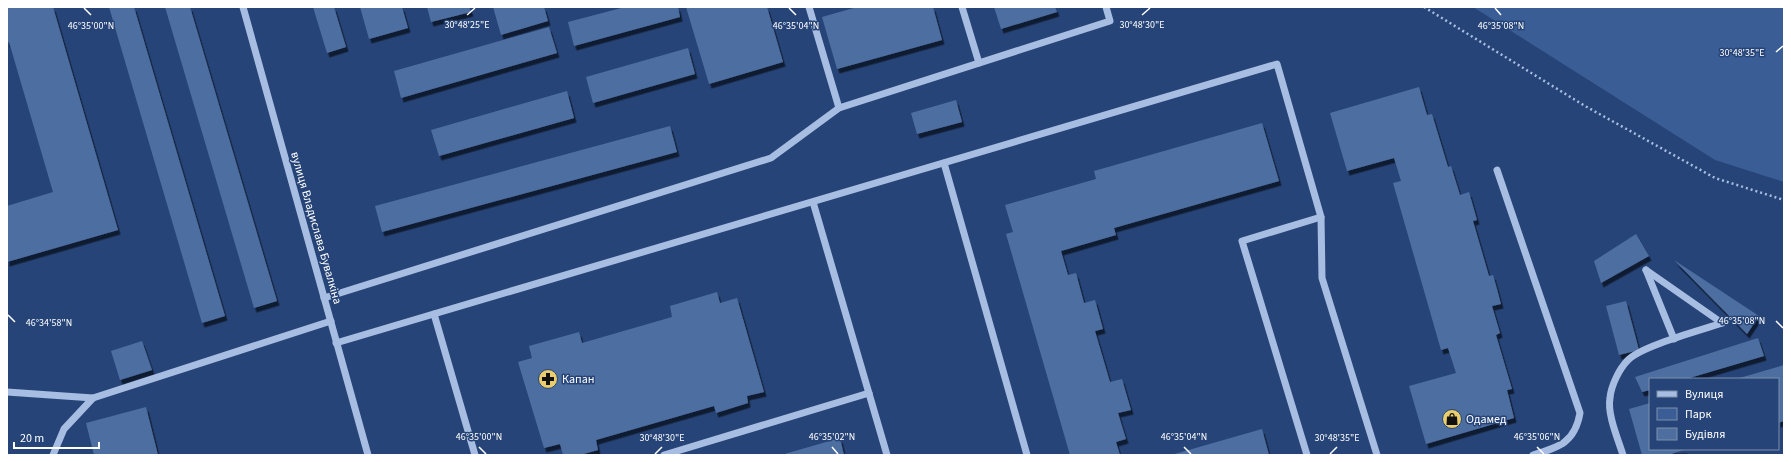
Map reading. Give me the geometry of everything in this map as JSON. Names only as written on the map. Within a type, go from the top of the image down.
[{"type":"street","name":"вулиця Владислава Бувалкіна","points":[[243,7],[368,455]]},
{"type":"street","points":[[809,7],[839,108]]},
{"type":"street","points":[[962,7],[979,63]]},
{"type":"street","points":[[324,298],[771,158],[839,108],[1110,21],[1106,7]]},
{"type":"street","points":[[336,343],[1278,64],[1321,217],[1322,278],[1377,455]]},
{"type":"street","points":[[944,163],[1027,455]]},
{"type":"street","points":[[1497,170],[1580,413],[1578,426],[1571,437],[1562,445],[1533,455]]},
{"type":"street","points":[[813,202],[887,455]]},
{"type":"street","points":[[1307,455],[1242,241],[1321,217]]},
{"type":"street","points":[[1623,455],[1612,420],[1609,399],[1616,378],[1628,359],[1642,350],[1722,323],[1646,270],[1674,338]]},
{"type":"street","points":[[434,314],[475,455]]},
{"type":"street","points":[[7,392],[93,398],[331,322]]},
{"type":"street","points":[[664,455],[869,393]]},
{"type":"street","points":[[53,455],[64,429],[93,398]]},
{"type":"path","points":[[1424,7],[1585,106],[1715,178],[1784,200]]},
{"type":"green space","points":[[1473,7],[1784,7],[1784,182],[1715,160]]},
{"type":"building","points":[[7,7],[53,7],[118,230],[7,262],[7,206],[53,192],[9,42],[7,43]]},
{"type":"building","points":[[109,7],[134,7],[225,316],[202,323]]},
{"type":"building","points":[[165,7],[190,7],[277,301],[254,308]]},
{"type":"building","points":[[313,7],[334,7],[346,47],[327,53]]},
{"type":"building","points":[[360,7],[402,7],[408,28],[369,39]]},
{"type":"building","points":[[427,7],[469,7],[471,12],[431,22]]},
{"type":"building","points":[[493,7],[544,7],[548,21],[501,35]]},
{"type":"building","points":[[625,7],[678,7],[680,17],[574,46],[568,22]]},
{"type":"building","points":[[686,7],[767,7],[783,62],[709,84]]},
{"type":"building","points":[[857,7],[933,7],[942,40],[837,69],[822,17]]},
{"type":"building","points":[[994,7],[1055,7],[1057,12],[1001,29]]},
{"type":"building","points":[[549,27],[557,53],[401,98],[394,71]]},
{"type":"building","points":[[688,48],[695,74],[593,103],[586,77]]},
{"type":"building","points":[[1419,87],[1427,115],[1432,114],[1448,167],[1451,166],[1460,195],[1469,192],[1477,220],[1473,221],[1489,276],[1493,275],[1501,304],[1492,306],[1500,333],[1496,335],[1512,389],[1507,390],[1514,418],[1426,444],[1409,386],[1456,373],[1448,348],[1441,350],[1393,183],[1401,181],[1394,158],[1347,171],[1330,113]]},
{"type":"building","points":[[567,91],[574,118],[439,156],[431,130]]},
{"type":"building","points":[[956,100],[962,122],[917,134],[911,113]]},
{"type":"building","points":[[1262,123],[1279,181],[1114,228],[1116,235],[1061,251],[1068,275],[1076,273],[1084,303],[1095,300],[1103,329],[1095,331],[1110,382],[1122,379],[1131,410],[1118,413],[1126,439],[1116,442],[1120,455],[1070,455],[1006,234],[1013,232],[1005,205],[1096,179],[1094,171]]},
{"type":"building","points":[[670,126],[677,152],[382,232],[375,206]]},
{"type":"building","points":[[1636,234],[1649,256],[1601,283],[1594,261]]},
{"type":"building","points":[[1674,260],[1759,316],[1747,334]]},
{"type":"building","points":[[717,292],[720,303],[737,298],[764,392],[747,396],[748,403],[716,413],[714,406],[596,440],[598,450],[580,455],[563,455],[560,444],[544,448],[518,362],[532,358],[529,346],[579,332],[582,343],[672,317],[670,306]]},
{"type":"building","points":[[1626,301],[1639,350],[1619,355],[1606,306]]},
{"type":"building","points":[[1758,338],[1764,356],[1689,378],[1649,378],[1649,390],[1642,392],[1635,377]]},
{"type":"building","points":[[142,341],[152,370],[120,380],[111,351]]},
{"type":"building","points":[[1784,365],[1784,421],[1779,423],[1779,378],[1739,378]]},
{"type":"building","points":[[1649,403],[1649,450],[1684,450],[1668,455],[1642,455],[1629,409]]},
{"type":"building","points":[[146,407],[158,455],[94,455],[86,423]]},
{"type":"building","points":[[1262,429],[1269,455],[1171,455]]},
{"type":"building","points":[[840,438],[844,455],[781,455]]},
{"type":"place","name":"Капан","points":[[548,379]]},
{"type":"place","name":"Одамед","points":[[1452,419]]}]
